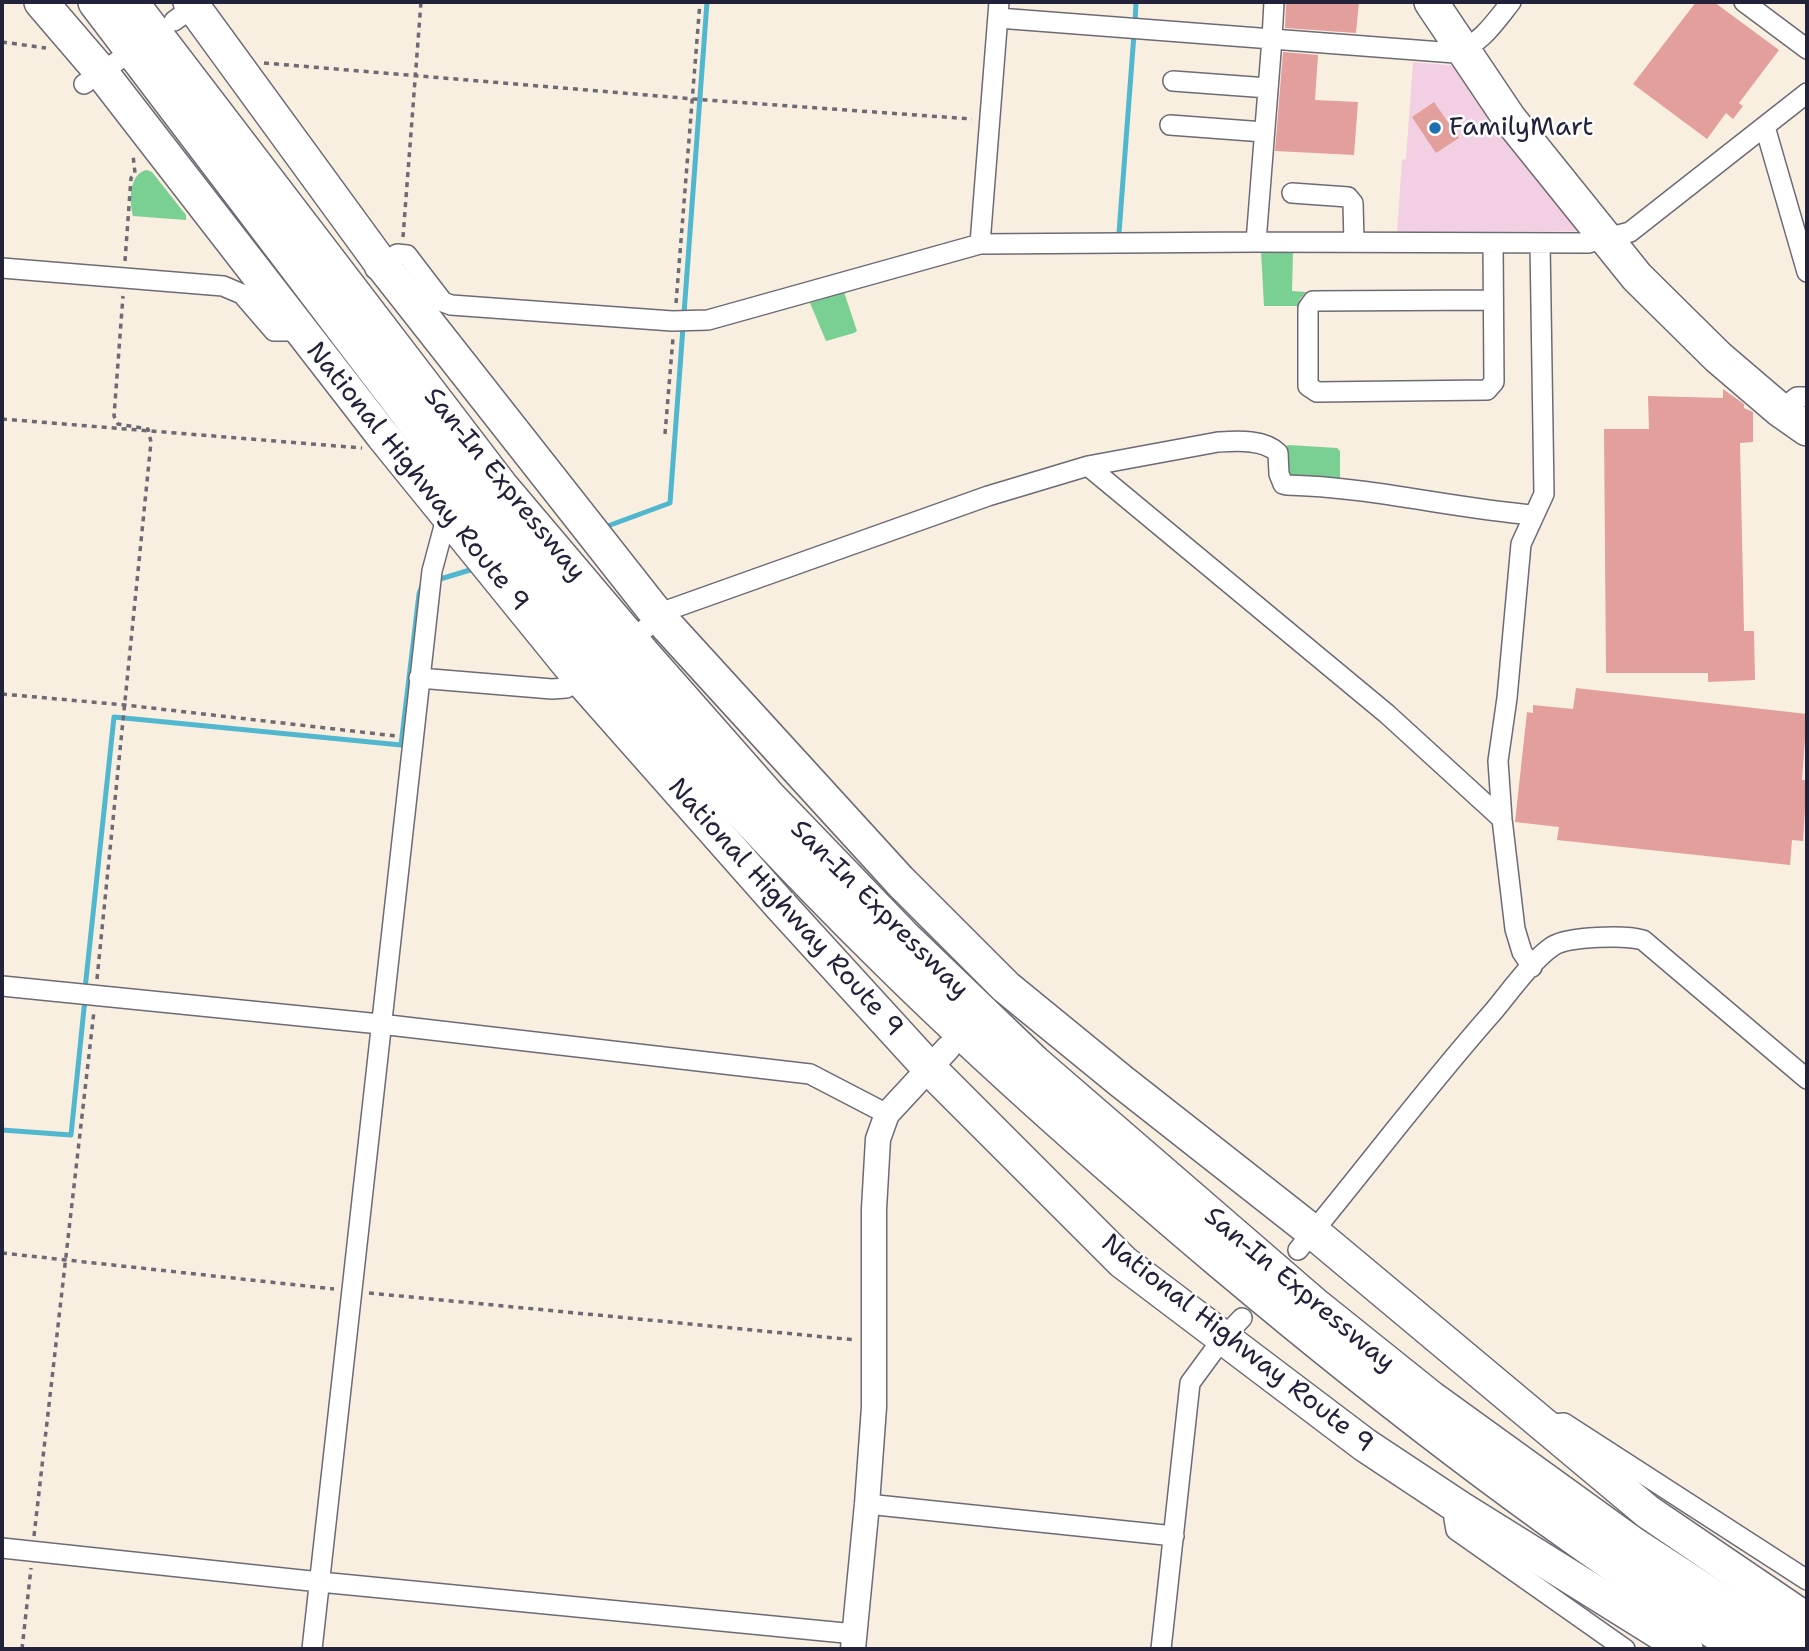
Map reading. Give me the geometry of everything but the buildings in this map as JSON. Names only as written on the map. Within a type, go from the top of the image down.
[{"type":"highway","name":"National Highway Route 9","points":[[41,2],[101,72],[447,514],[790,916],[938,1058],[1122,1262],[1233,1328],[1365,1445],[1460,1508],[1686,1649]]},
{"type":"highway","points":[[84,2],[159,85]]},
{"type":"highway","name":"San-In Expressway","points":[[96,2],[482,510],[612,667],[750,820],[883,956],[1019,1085],[1297,1325],[1422,1423],[1622,1570],[1743,1649]]},
{"type":"highway","name":"San-In Expressway","points":[[130,2],[500,486],[643,656],[770,799],[902,936],[1044,1072],[1315,1306],[1421,1391],[1633,1545],[1793,1649]]},
{"type":"highway","points":[[144,2],[214,99],[260,172]]},
{"type":"highway","points":[[1431,2],[1509,118],[1637,277],[1718,357],[1794,403],[1807,429]]},
{"type":"highway","points":[[189,8],[386,263],[650,625],[900,881],[999,995],[1121,1081],[1306,1241],[1543,1425],[1648,1513],[1807,1620]]},
{"type":"street","points":[[1256,242],[1274,2]]},
{"type":"street","points":[[980,244],[998,10],[1272,39],[1455,53],[1464,51],[1487,34],[1511,2]]},
{"type":"street","points":[[1744,2],[1807,49]]},
{"type":"street","points":[[1173,81],[1268,88]]},
{"type":"street","points":[[386,263],[407,255],[443,302],[450,305],[674,321],[708,320],[980,244],[1588,243],[1630,232],[1807,93]]},
{"type":"street","points":[[1170,125],[1264,132]]},
{"type":"street","points":[[1765,127],[1807,272]]},
{"type":"street","points":[[1292,193],[1348,197],[1353,203],[1354,242]]},
{"type":"street","points":[[1493,243],[1494,382],[1487,390],[1317,392],[1308,386],[1308,308],[1313,301],[1493,300]]},
{"type":"street","points":[[1532,967],[1522,952],[1515,929],[1498,761],[1507,698],[1521,544],[1544,494],[1540,243]]},
{"type":"street","points":[[2,268],[231,288],[247,298],[274,331],[289,331],[300,324]]},
{"type":"street","points":[[650,625],[671,608],[975,500],[1088,466],[1219,442],[1240,441],[1271,447],[1278,453],[1281,480],[1287,485],[1332,486],[1488,511],[1534,515]]},
{"type":"street","points":[[1088,466],[1387,714],[1502,820]]},
{"type":"street","points":[[312,1649],[419,678],[432,571],[447,514]]},
{"type":"street","points":[[419,678],[552,689],[566,688],[586,678]]},
{"type":"street","points":[[1306,1241],[1456,1054],[1532,967],[1554,946],[1572,941],[1633,937],[1643,940],[1807,1079]]},
{"type":"street","points":[[2,986],[380,1024],[810,1074],[887,1114]]},
{"type":"street","points":[[2,1548],[854,1642],[874,1407],[875,1162],[878,1139],[887,1114],[938,1058]]},
{"type":"street","points":[[1161,1649],[1190,1384],[1233,1328]]},
{"type":"street","points":[[1543,1425],[1564,1423],[1807,1580]]},
{"type":"street","points":[[867,1504],[1174,1536]]},
{"type":"street","points":[[1460,1508],[1454,1519],[1456,1530],[1625,1649]]},
{"type":"path","points":[[386,263],[416,76],[421,2]]},
{"type":"path","points":[[665,434],[700,2]]},
{"type":"path","points":[[2,42],[53,50]]},
{"type":"path","points":[[257,58],[269,64],[989,120]]},
{"type":"path","points":[[22,1649],[65,1260],[88,995],[124,720],[151,442],[149,431],[142,426],[118,424],[114,416],[131,178],[135,173],[132,149]]},
{"type":"path","points":[[2,419],[334,447]]},
{"type":"path","points":[[2,694],[399,736]]},
{"type":"path","points":[[2,1253],[352,1291],[875,1342]]},
{"type":"shaded area","points":[[1413,62],[1458,66],[1579,231],[1397,232],[1402,160],[1406,159]]},
{"type":"green space","points":[[147,170],[152,172],[186,215],[186,220],[133,216],[132,188],[137,176]]},
{"type":"green space","points":[[1261,251],[1293,252],[1292,291],[1306,292],[1298,306],[1264,306]]},
{"type":"green space","points":[[844,292],[857,331],[826,341],[810,303]]},
{"type":"green space","points":[[1286,446],[1337,448],[1340,451],[1340,481],[1285,475]]},
{"type":"waterway","points":[[605,527],[670,503],[707,2]]},
{"type":"waterway","points":[[1135,23],[1136,2]]},
{"type":"waterway","points":[[1119,233],[1134,34]]},
{"type":"waterway","points":[[437,580],[470,570]]},
{"type":"waterway","points":[[85,989],[114,717],[401,745],[422,586]]},
{"type":"waterway","points":[[2,1130],[71,1135],[85,999]]},
{"type":"place","name":"FamilyMart","points":[[1435,128]]}]
